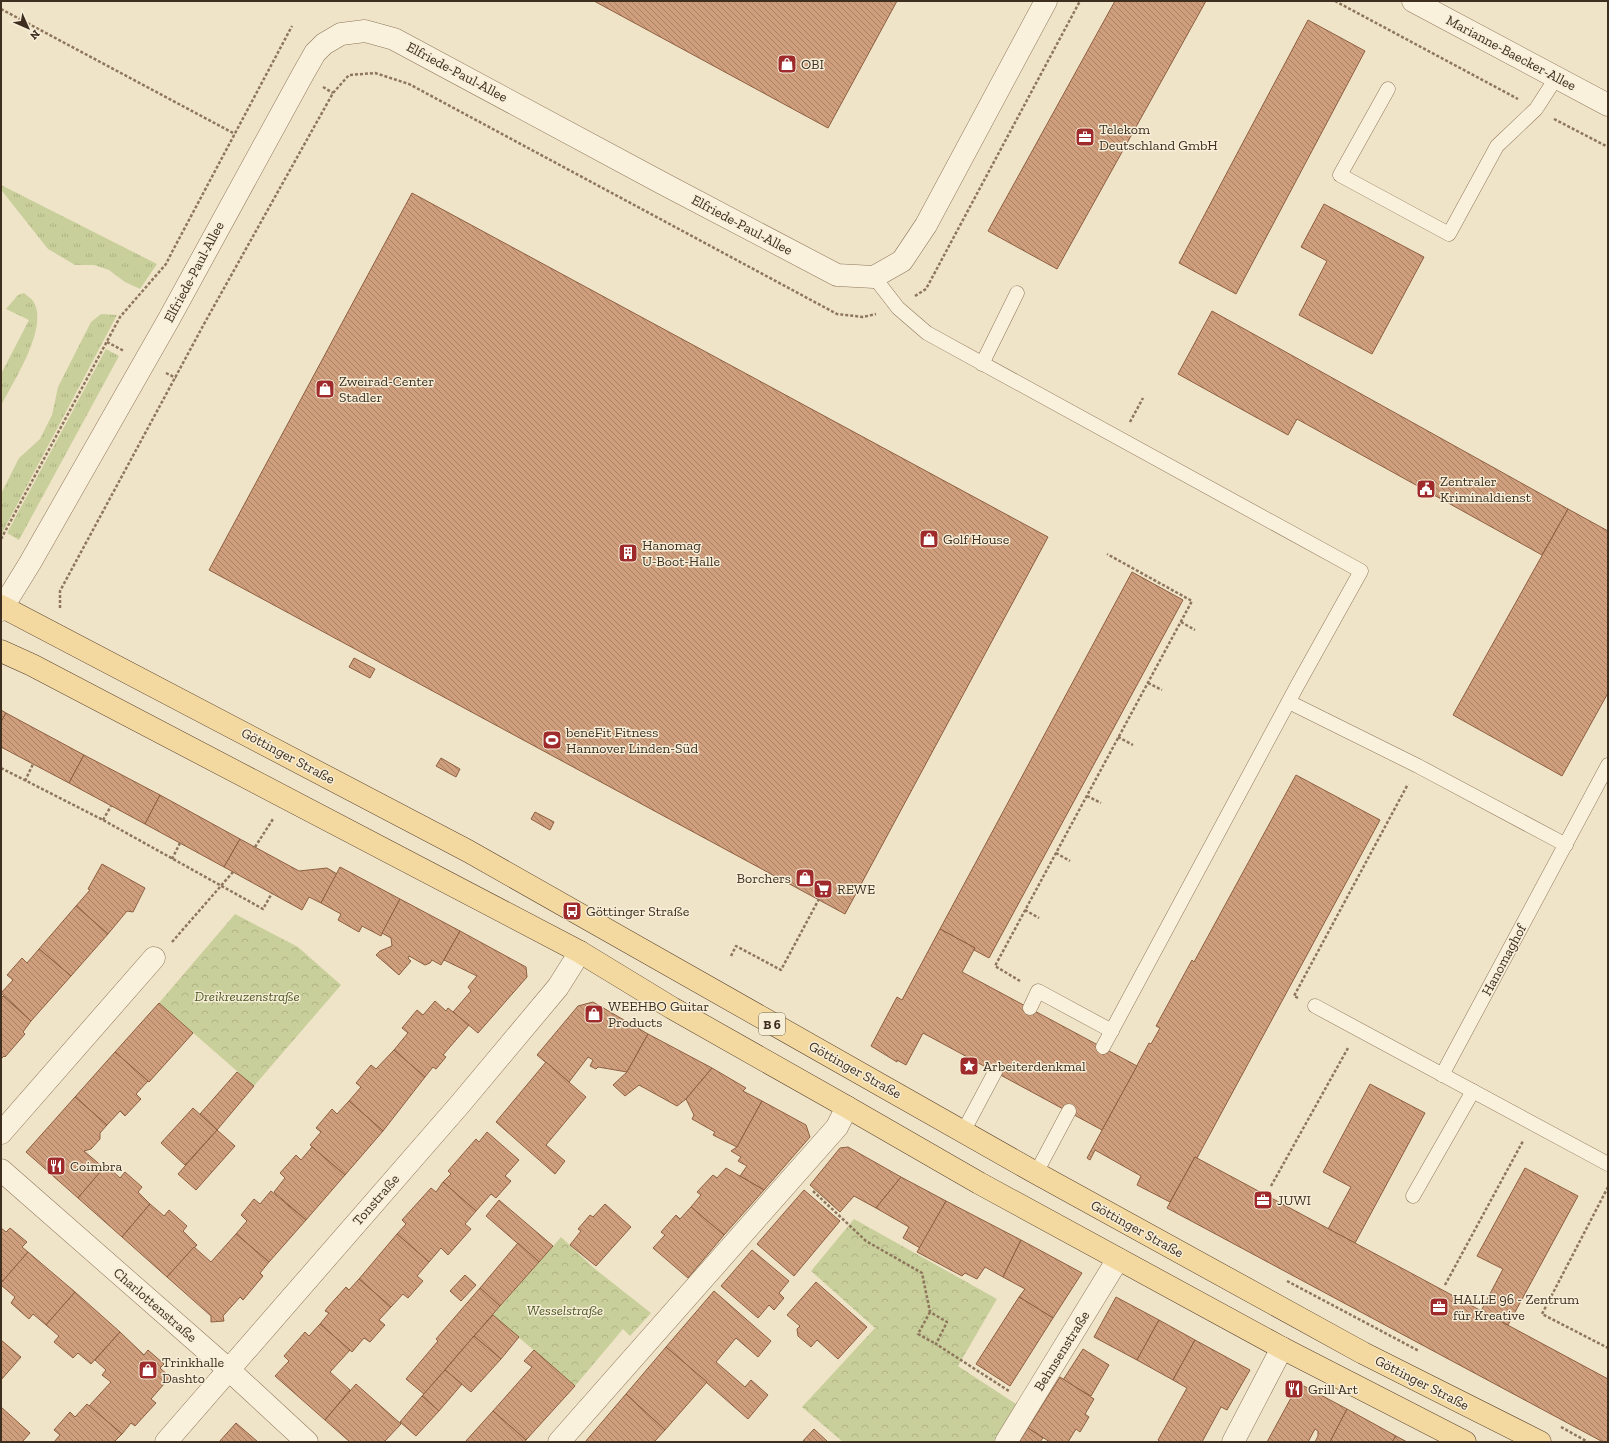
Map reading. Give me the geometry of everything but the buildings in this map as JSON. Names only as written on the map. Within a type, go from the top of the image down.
[{"type":"main road","name":"Göttinger Straße","points":[[2,608],[468,851],[1036,1173],[1363,1353],[1540,1442]]},
{"type":"main road","name":"B 6","points":[[1,651],[32,665],[580,952],[672,1008],[847,1106],[979,1183],[1282,1348],[1466,1442]]},
{"type":"street","points":[[874,278],[902,261],[926,225],[1046,1]]},
{"type":"street","name":"Marianne-Baecker-Allee","points":[[1413,1],[1608,105]]},
{"type":"street","name":"Elfriede-Paul-Allee","points":[[2,608],[30,563],[169,319],[315,53],[324,44],[342,34],[365,31],[394,38],[662,183],[837,275],[874,278]]},
{"type":"street","name":"Tonstraße","points":[[166,1442],[461,1103],[558,987],[580,952]]},
{"type":"street","points":[[1,1133],[154,958]]},
{"type":"street","points":[[559,1442],[837,1127],[847,1106]]},
{"type":"street","name":"Charlottenstraße","points":[[1,1170],[228,1369],[307,1442]]},
{"type":"street","name":"Behnsenstraße","points":[[1006,1442],[1118,1259]]},
{"type":"street","points":[[1233,1442],[1282,1348]]},
{"type":"lane","points":[[1388,89],[1340,175],[1449,234],[1497,146],[1536,110],[1556,78]]},
{"type":"lane","points":[[874,278],[898,308],[927,333],[1361,572],[1289,702],[1103,1047]]},
{"type":"lane","points":[[982,364],[1017,293]]},
{"type":"lane","points":[[1289,702],[1418,766],[1566,846]]},
{"type":"lane","name":"Hanomaghof","points":[[1442,1075],[1566,846],[1608,765]]},
{"type":"lane","points":[[1030,1008],[1038,991],[1112,1031]]},
{"type":"lane","points":[[1315,1006],[1608,1164]]},
{"type":"lane","points":[[963,1132],[995,1072]]},
{"type":"lane","points":[[1413,1196],[1473,1091]]},
{"type":"lane","points":[[1036,1173],[1069,1111]]},
{"type":"path","points":[[50,632],[60,610],[60,591],[204,324],[333,93],[348,75],[375,74],[410,84],[837,314],[862,317],[898,308],[926,289],[1080,1]]},
{"type":"path","points":[[1335,1],[1608,148]]},
{"type":"path","points":[[1,9],[235,134]]},
{"type":"path","points":[[1,539],[120,317],[166,264],[292,26]]},
{"type":"path","points":[[1120,439],[1143,398]]},
{"type":"path","points":[[1038,991],[994,966],[1192,600],[1107,554]]},
{"type":"path","points":[[1181,622],[1195,630]]},
{"type":"path","points":[[1148,683],[1162,690]]},
{"type":"path","points":[[1118,737],[1133,744]]},
{"type":"path","points":[[25,781],[33,764]]},
{"type":"path","points":[[1315,1006],[1294,996],[1418,766]]},
{"type":"path","points":[[1,768],[103,820],[263,909],[272,893]]},
{"type":"path","points":[[1087,796],[1101,803]]},
{"type":"path","points":[[103,820],[112,806]]},
{"type":"path","points":[[255,847],[272,821]]},
{"type":"path","points":[[172,859],[180,843]]},
{"type":"path","points":[[1056,853],[1070,861]]},
{"type":"path","points":[[154,958],[169,946],[220,886],[234,872]]},
{"type":"path","points":[[731,956],[736,946],[781,970],[819,899]]},
{"type":"path","points":[[1025,910],[1039,918]]},
{"type":"path","points":[[1271,1186],[1359,1030]]},
{"type":"path","points":[[1445,1285],[1533,1124]]},
{"type":"path","points":[[795,1174],[866,1241],[922,1273],[930,1312],[918,1334],[1029,1404]]},
{"type":"path","points":[[1608,1187],[1542,1314],[1608,1348]]},
{"type":"path","points":[[1280,1277],[1420,1352]]},
{"type":"path","points":[[930,1312],[947,1322],[936,1344]]},
{"type":"path","points":[[1560,1427],[1588,1442]]},
{"type":"green space","points":[[1,185],[157,264],[140,289],[125,282],[109,270],[94,265],[75,265],[48,249],[2,191],[1,192]]},
{"type":"green space","points":[[24,293],[33,301],[37,312],[37,325],[34,339],[28,354],[1,406],[1,374],[29,320],[6,309],[18,295]]},
{"type":"green space","points":[[101,314],[117,315],[1,535],[1,494],[19,458],[40,439],[52,415],[58,387],[91,322]]},
{"type":"green space","points":[[106,349],[119,356],[19,540],[7,533]]},
{"type":"green space","name":"Dreikreuzenstraße","points":[[235,914],[298,947],[341,985],[254,1086],[159,1003]]},
{"type":"green space","points":[[854,1219],[997,1299],[958,1366],[1016,1404],[993,1442],[843,1442],[802,1407],[875,1328],[811,1271]]},
{"type":"green space","name":"Wesselstraße","points":[[561,1237],[595,1269],[651,1313],[630,1336],[623,1329],[575,1386],[493,1315]]},
{"type":"place","name":"OBI","points":[[787,64]]},
{"type":"place","name":"Telekom Deutschland GmbH","points":[[1085,137]]},
{"type":"place","name":"Zweirad-Center Stadler","points":[[325,389]]},
{"type":"place","name":"Zentraler Kriminaldienst","points":[[1426,489]]},
{"type":"place","name":"Golf House","points":[[929,539]]},
{"type":"place","name":"Hanomag U-Boot-Halle","points":[[628,553]]},
{"type":"place","name":"beneFit Fitness Hannover Linden-Süd","points":[[552,740]]},
{"type":"place","name":"Borchers","points":[[805,878]]},
{"type":"place","name":"REWE","points":[[823,889]]},
{"type":"place","name":"Göttinger Straße","points":[[572,911]]},
{"type":"place","name":"WEEHBO Guitar Products","points":[[594,1014]]},
{"type":"place","name":"Arbeiterdenkmal","points":[[969,1066]]},
{"type":"place","name":"Coimbra","points":[[56,1166]]},
{"type":"place","name":"JUWI","points":[[1263,1200]]},
{"type":"place","name":"HALLE 96 - Zentrum für Kreative","points":[[1439,1307]]},
{"type":"place","name":"Trinkhalle Dashto","points":[[148,1370]]},
{"type":"place","name":"Grill Art","points":[[1294,1389]]}]
